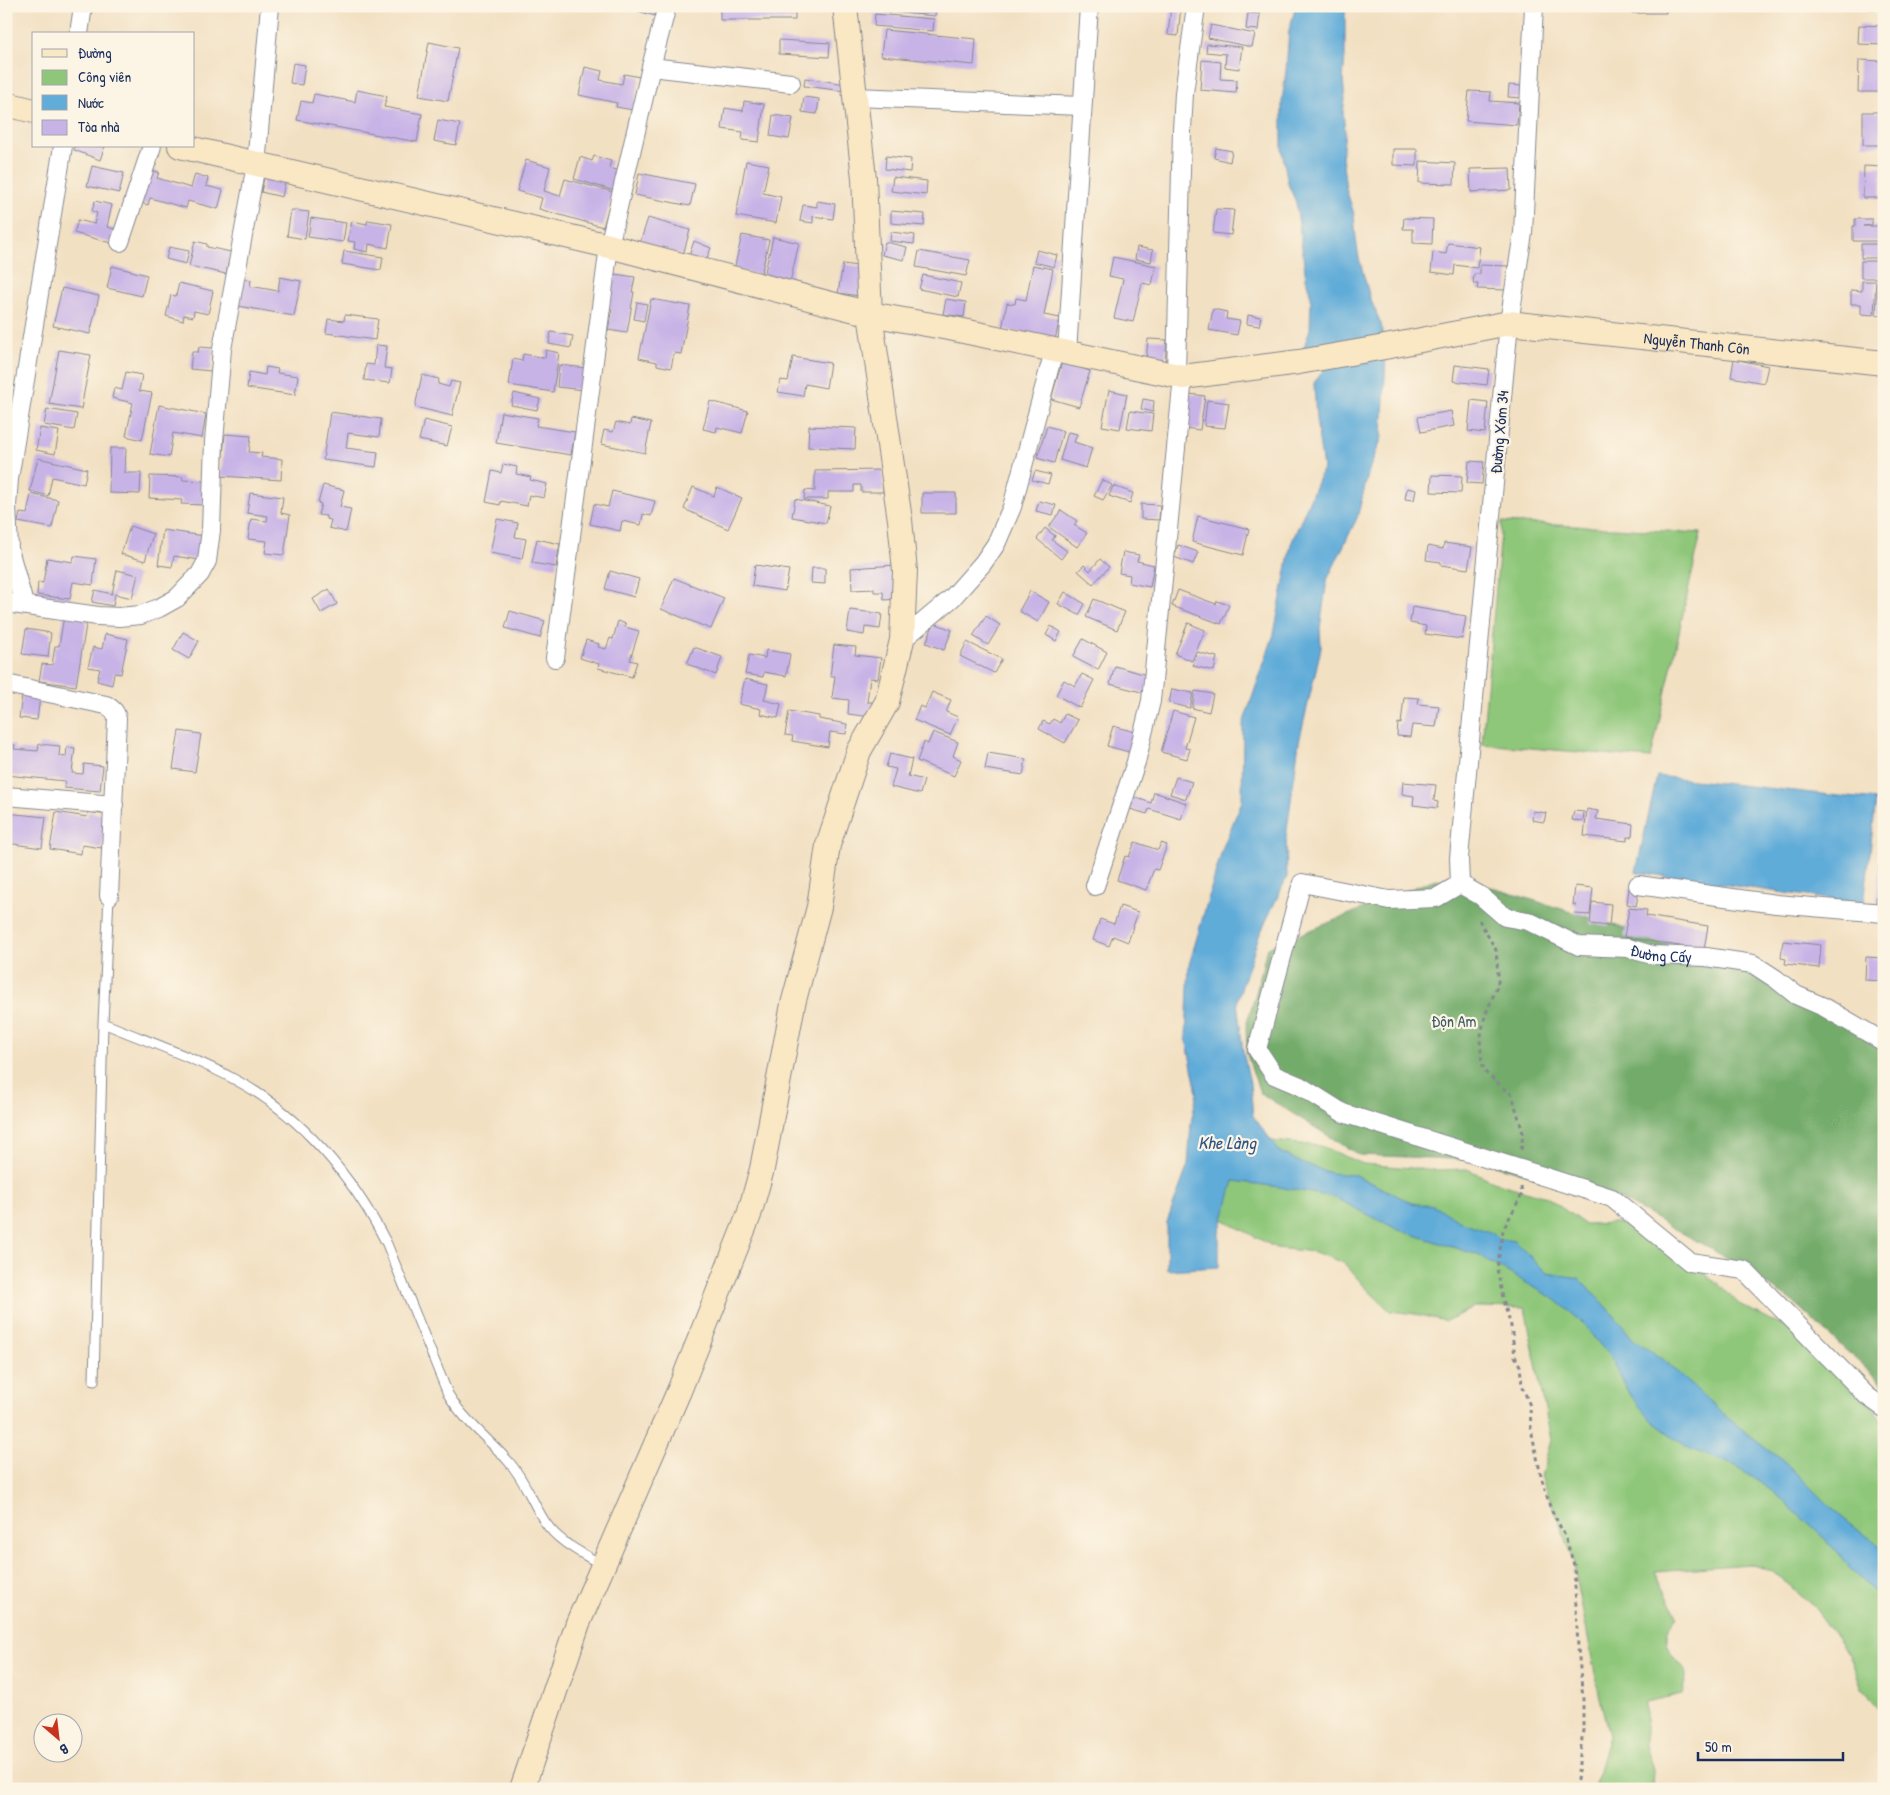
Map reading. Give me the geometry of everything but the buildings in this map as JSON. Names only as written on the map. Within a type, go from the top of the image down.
[{"type":"street","points":[[79,32],[83,6]]},
{"type":"street","points":[[6,603],[24,604],[98,616],[140,615],[159,608],[177,598],[200,574],[207,561],[210,548],[215,432],[222,349],[256,165],[270,6]]},
{"type":"street","points":[[555,658],[609,246],[650,68],[667,6]]},
{"type":"street","points":[[522,1789],[578,1623],[679,1391],[749,1214],[762,1169],[793,1004],[819,907],[828,845],[859,751],[887,702],[902,640],[905,571],[870,314],[864,178],[845,6]]},
{"type":"street","points":[[902,640],[968,582],[996,544],[1012,507],[1061,352],[1089,6]]},
{"type":"street","points":[[1095,886],[1136,762],[1151,701],[1179,376],[1182,130],[1184,93],[1196,6]]},
{"type":"street","name":"Đường Xóm 34","points":[[1460,884],[1459,858],[1509,323],[1523,233],[1534,6]]},
{"type":"street","points":[[650,68],[791,83]]},
{"type":"street","points":[[856,97],[1082,106]]},
{"type":"street","points":[[7,109],[32,111]]},
{"type":"street","points":[[24,604],[9,549],[7,506],[9,478],[63,148]]},
{"type":"street","points":[[120,242],[151,148]]},
{"type":"street","name":"Nguyễn Thanh Côn","points":[[188,148],[609,246],[870,314],[954,329],[1179,376],[1298,362],[1509,323],[1884,363]]},
{"type":"street","points":[[6,684],[106,705],[116,714],[109,896]]},
{"type":"street","points":[[6,796],[114,805]]},
{"type":"street","points":[[1460,884],[1436,898],[1388,900],[1302,883],[1256,1049],[1274,1075],[1300,1086],[1343,1114],[1612,1198],[1690,1262],[1744,1270],[1867,1396],[1884,1408]]},
{"type":"street","name":"Đường Cấy","points":[[1460,884],[1480,896],[1505,917],[1528,921],[1579,946],[1628,948],[1652,955],[1706,957],[1752,964],[1776,979],[1796,995],[1824,1007],[1884,1042]]},
{"type":"street","points":[[1638,885],[1776,904],[1884,913]]},
{"type":"lane","points":[[94,1381],[103,1023],[109,896]]},
{"type":"lane","points":[[103,1023],[232,1078],[273,1104],[310,1136],[363,1202],[376,1223],[387,1244],[455,1407],[510,1462],[523,1481],[545,1523],[556,1535],[572,1548],[603,1565]]},
{"type":"path","points":[[1477,917],[1496,950],[1498,974],[1498,984],[1485,1016],[1480,1040],[1482,1064],[1486,1073],[1512,1095],[1523,1133],[1519,1170],[1522,1194],[1503,1230],[1497,1269],[1511,1326],[1515,1356],[1520,1366],[1522,1385],[1530,1406],[1531,1429],[1541,1476],[1550,1507],[1565,1536],[1574,1565],[1578,1648],[1583,1699],[1583,1730],[1577,1780],[1573,1789]]},
{"type":"green space","points":[[1502,522],[1701,533],[1651,758],[1482,744]]},
{"type":"green space","name":"Độn Am","points":[[1435,879],[1474,882],[1734,962],[1884,1034],[1884,1385],[1791,1300],[1713,1250],[1624,1201],[1477,1160],[1359,1155],[1260,1093],[1247,1055],[1246,1026],[1267,948]]},
{"type":"green space","points":[[1211,1082],[1272,1141],[1321,1146],[1363,1164],[1435,1170],[1467,1169],[1500,1184],[1547,1197],[1584,1224],[1618,1223],[1650,1238],[1690,1262],[1716,1282],[1739,1304],[1807,1339],[1859,1385],[1884,1425],[1884,1712],[1862,1688],[1849,1654],[1814,1607],[1773,1571],[1749,1564],[1655,1571],[1677,1616],[1671,1625],[1667,1639],[1668,1646],[1675,1659],[1687,1673],[1682,1694],[1645,1702],[1645,1745],[1653,1770],[1652,1789],[1592,1789],[1609,1736],[1572,1556],[1541,1476],[1551,1440],[1525,1308],[1474,1307],[1446,1321],[1390,1311],[1344,1263],[1315,1252],[1276,1248],[1202,1208]]},
{"type":"water","points":[[1296,6],[1349,6],[1345,13],[1343,79],[1345,100],[1343,112],[1345,131],[1342,156],[1346,189],[1354,214],[1359,258],[1370,298],[1381,324],[1385,347],[1299,362],[1310,329],[1311,297],[1306,278],[1296,202],[1288,184],[1282,150],[1282,102],[1289,30]]},
{"type":"water","name":"Khe Làng","points":[[1386,357],[1382,437],[1370,467],[1357,518],[1327,580],[1320,628],[1321,648],[1299,742],[1286,837],[1287,877],[1259,936],[1237,1001],[1243,1051],[1250,1083],[1253,1116],[1280,1152],[1304,1164],[1331,1173],[1355,1175],[1412,1203],[1433,1206],[1459,1221],[1492,1233],[1501,1239],[1514,1241],[1547,1273],[1579,1278],[1608,1308],[1633,1339],[1666,1362],[1729,1419],[1786,1463],[1830,1507],[1877,1544],[1884,1555],[1884,1602],[1852,1570],[1826,1540],[1762,1482],[1736,1466],[1690,1449],[1652,1421],[1628,1392],[1610,1357],[1581,1321],[1556,1300],[1478,1255],[1399,1230],[1333,1197],[1234,1181],[1219,1233],[1219,1267],[1167,1270],[1167,1222],[1188,1165],[1191,1123],[1197,1093],[1186,1038],[1189,965],[1223,847],[1242,801],[1243,724],[1274,634],[1291,544],[1323,468],[1316,419],[1314,383],[1328,364]]},
{"type":"water","points":[[1657,776],[1876,800],[1864,904],[1636,872]]}]
